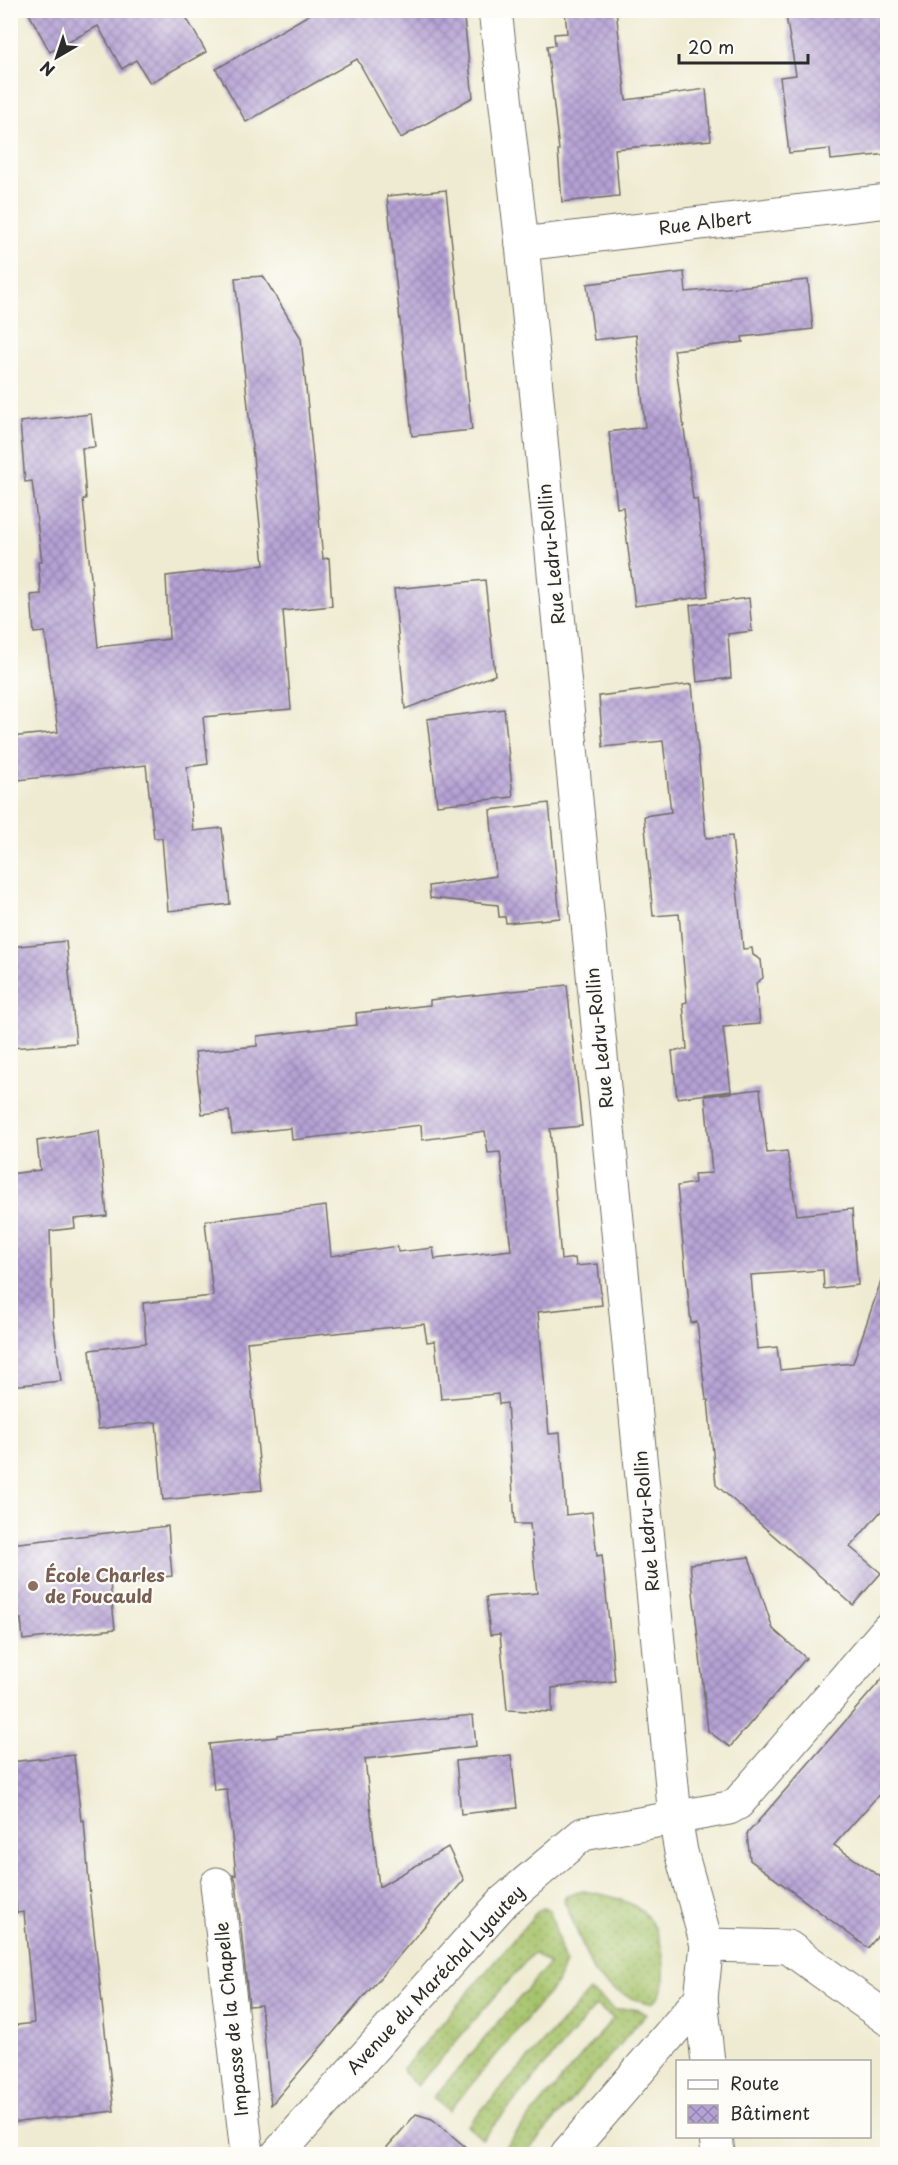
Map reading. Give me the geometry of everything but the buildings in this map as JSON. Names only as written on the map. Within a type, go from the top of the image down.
[{"type":"street","name":"Rue Ledru-Rollin","points":[[495,10],[522,244],[675,1817],[681,1852],[707,1945],[701,1998],[708,2060]]},
{"type":"street","name":"Rue Albert","points":[[522,244],[888,201]]},
{"type":"street","name":"Avenue du Maréchal Lyautey","points":[[278,2154],[504,1901],[583,1834],[729,1808],[738,1803],[888,1629]]},
{"type":"street","name":"Impasse de la Chapelle","points":[[217,1884],[247,2154]]},
{"type":"street","points":[[707,1945],[788,1947],[888,2019]]},
{"type":"street","points":[[567,2154],[701,1998]]},
{"type":"street","points":[[716,2138],[718,2154]]},
{"type":"green space","points":[[583,1891],[601,1894],[631,1904],[651,1921],[658,1934],[662,1950],[664,1974],[661,1992],[652,2003],[636,2000],[620,1993],[594,1973],[564,1900],[566,1896]]},
{"type":"green space","points":[[543,1908],[550,1911],[565,1963],[557,1983],[449,2111],[433,2098],[549,1964],[533,1953],[417,2086],[403,2069],[536,1913]]},
{"type":"green space","points":[[590,1991],[616,2010],[635,2009],[646,2014],[525,2154],[499,2154],[613,2018],[596,2006],[482,2139],[467,2126]]},
{"type":"place","name":"École Charles de Foucauld","points":[[33,1586]]}]
